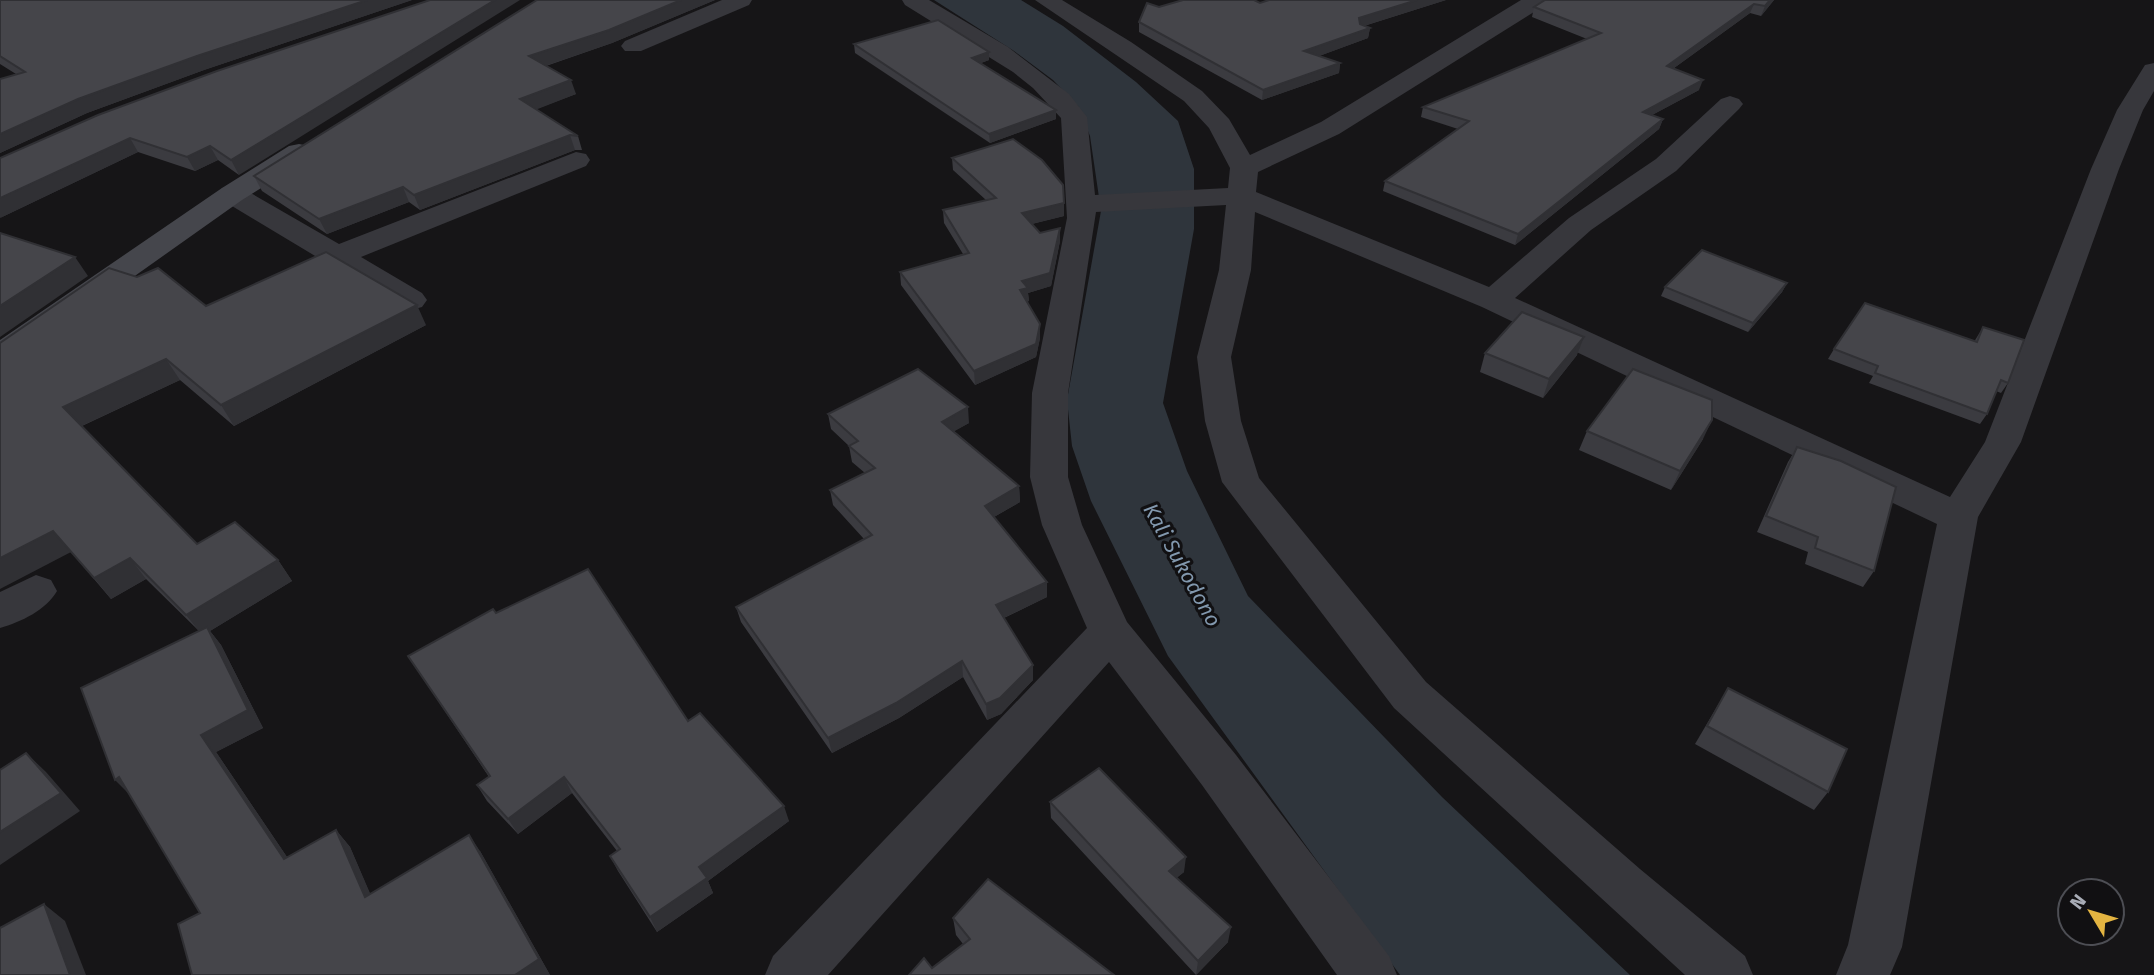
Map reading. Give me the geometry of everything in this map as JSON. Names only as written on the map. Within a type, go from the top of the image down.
[{"type":"main road","points":[[0,356],[232,194],[323,136]]},
{"type":"street","points":[[633,46],[741,0]]},
{"type":"street","points":[[913,0],[986,44],[1033,77],[1066,105],[1074,117],[1089,204],[1050,393],[1049,477],[1062,525],[1110,632],[1220,769],[1370,975]]},
{"type":"street","points":[[1046,0],[1123,47],[1193,96],[1220,125],[1243,182],[1235,270],[1214,357],[1223,421],[1241,482],[1410,695],[1622,886],[1726,975]]},
{"type":"street","points":[[1089,204],[1203,198],[1243,182],[1537,0]]},
{"type":"street","points":[[1863,975],[1875,947],[1958,517],[2003,442],[2105,169],[2130,110],[2154,70]]},
{"type":"street","points":[[1493,300],[1580,224],[1666,164],[1730,104]]},
{"type":"street","points":[[336,256],[576,160]]},
{"type":"street","points":[[1243,182],[1958,517]]},
{"type":"street","points":[[232,194],[411,300]]},
{"type":"street","points":[[0,612],[36,591]]},
{"type":"street","points":[[792,975],[1110,632]]},
{"type":"water","name":"Kali Sukodono","points":[[934,0],[1021,0],[1063,26],[1136,82],[1178,121],[1194,169],[1194,229],[1163,403],[1187,471],[1248,596],[1442,797],[1630,975],[1400,975],[1168,656],[1091,501],[1072,446],[1067,400],[1101,211],[1090,136],[1078,106],[1053,80],[1014,51]]},
{"type":"building","points":[[0,0],[367,0],[197,56],[78,99],[0,134],[0,79],[25,72],[0,56]]},
{"type":"building","points":[[430,0],[495,0],[231,160],[210,146],[187,157],[130,138],[0,198],[0,158],[98,115],[217,71]]},
{"type":"building","points":[[537,0],[681,0],[609,30],[529,56],[571,80],[520,99],[578,136],[570,135],[414,195],[403,187],[319,219],[254,176]]},
{"type":"building","points":[[1183,0],[1254,0],[1260,3],[1269,0],[1417,0],[1359,18],[1360,24],[1370,28],[1304,51],[1340,63],[1263,90],[1139,22],[1147,3],[1159,7]]},
{"type":"building","points":[[1545,0],[1770,0],[1765,6],[1754,4],[1667,66],[1703,80],[1643,112],[1663,119],[1518,234],[1385,181],[1469,121],[1423,107],[1601,33],[1534,7]]},
{"type":"building","points":[[938,20],[989,52],[972,58],[1056,110],[989,134],[854,44]]},
{"type":"building","points":[[1013,139],[1042,160],[1063,185],[1064,203],[1022,213],[1040,233],[1060,228],[1050,273],[1022,281],[1028,288],[1020,290],[1040,324],[1036,344],[974,371],[900,272],[969,253],[943,210],[996,198],[952,158]]},
{"type":"building","points":[[0,233],[75,257],[0,306]]},
{"type":"building","points":[[1702,250],[1787,283],[1753,323],[1665,287]]},
{"type":"building","points":[[326,252],[417,305],[221,405],[166,359],[63,407],[197,544],[235,522],[278,560],[186,615],[130,558],[94,578],[53,531],[0,558],[0,343],[109,268],[137,277],[158,268],[206,306]]},
{"type":"building","points":[[1865,303],[1977,342],[1983,327],[2024,340],[2008,383],[2001,380],[1987,414],[1875,373],[1878,366],[1834,349]]},
{"type":"building","points":[[1522,312],[1584,337],[1549,379],[1485,353]]},
{"type":"building","points":[[918,369],[968,407],[942,422],[1019,486],[985,506],[1047,582],[996,605],[1033,665],[1000,698],[986,704],[962,661],[896,703],[828,738],[736,607],[872,535],[830,490],[875,468],[849,446],[858,441],[828,414]]},
{"type":"building","points":[[1633,369],[1712,400],[1712,420],[1680,471],[1587,431]]},
{"type":"building","points":[[1797,447],[1841,461],[1896,487],[1874,571],[1815,548],[1818,537],[1766,516]]},
{"type":"building","points":[[588,569],[688,721],[700,713],[784,806],[699,867],[707,878],[650,917],[610,856],[620,849],[564,777],[508,819],[477,785],[490,776],[408,656],[493,609],[496,613]]},
{"type":"building","points":[[207,627],[248,710],[201,735],[284,859],[336,830],[365,897],[469,835],[539,959],[515,975],[192,975],[178,924],[200,913],[119,777],[115,780],[81,688]]},
{"type":"building","points":[[1728,688],[1847,749],[1828,792],[1707,726]]},
{"type":"building","points":[[26,753],[61,793],[0,832],[0,770]]},
{"type":"building","points":[[1099,768],[1186,857],[1169,871],[1231,927],[1198,961],[1050,802]]},
{"type":"building","points":[[988,879],[1114,975],[909,975],[924,958],[932,968],[970,939],[953,918]]},
{"type":"building","points":[[44,904],[70,975],[0,975],[0,928]]}]
